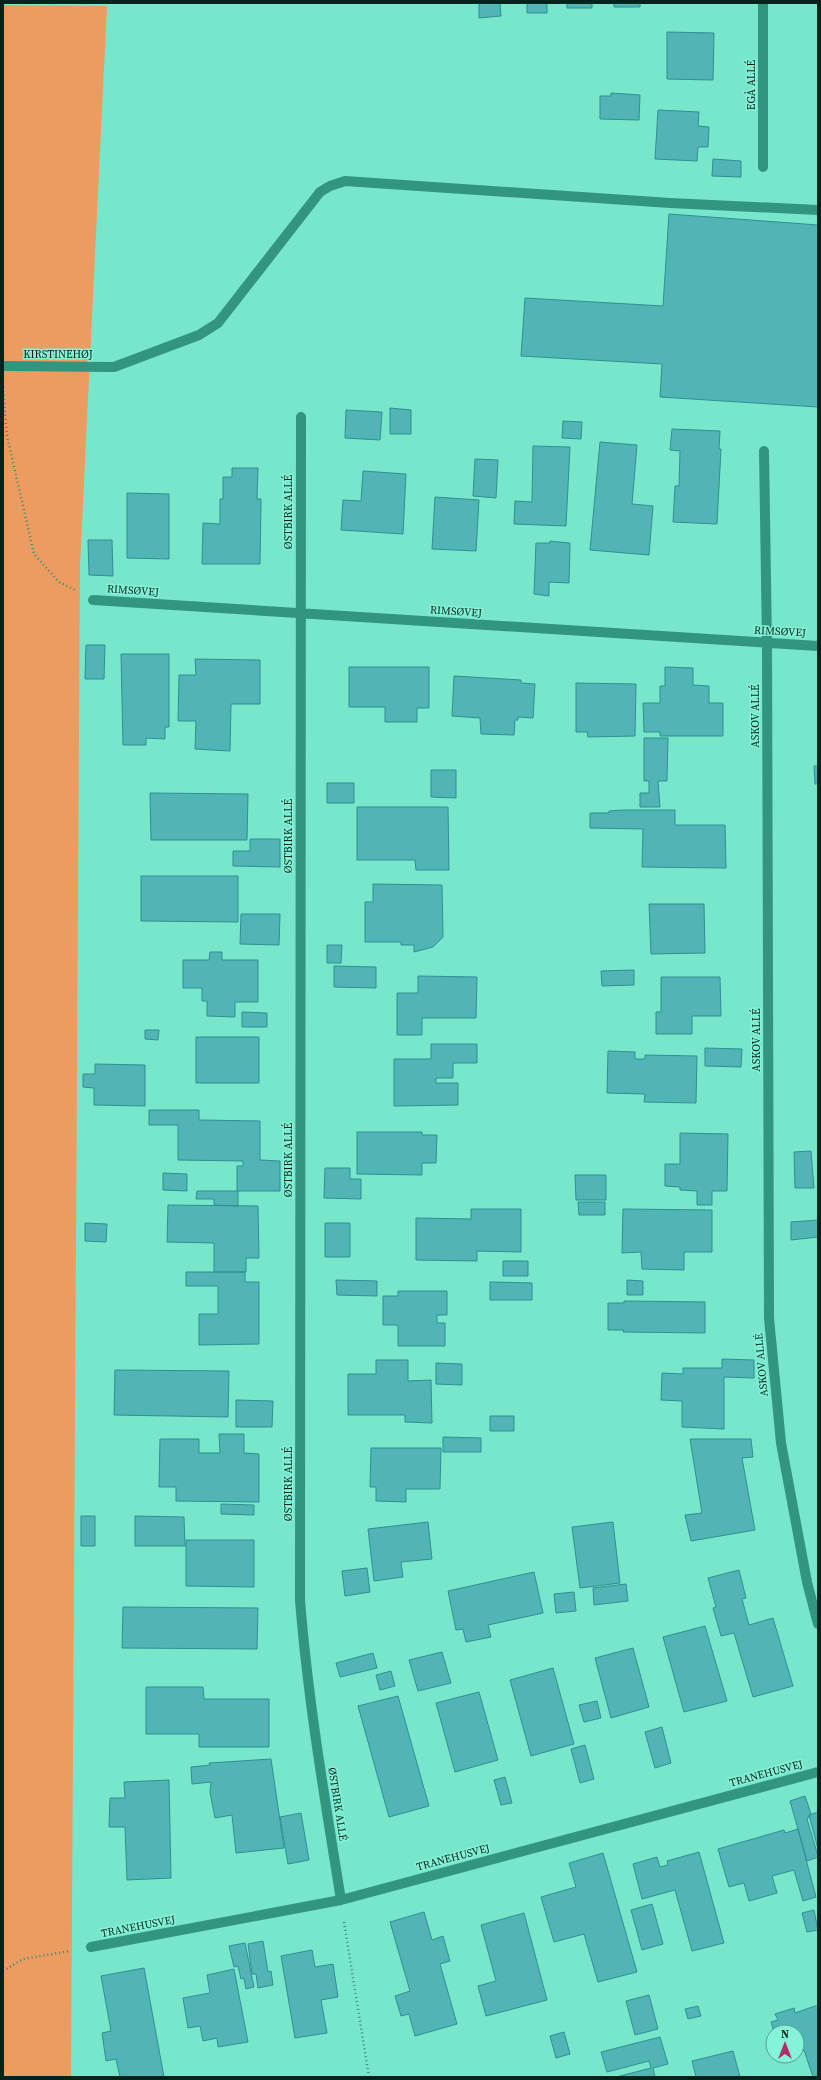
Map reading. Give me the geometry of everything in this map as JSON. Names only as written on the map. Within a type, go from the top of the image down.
[{"type":"street","name":"EGÅ ALLÉ","points":[[763,3],[763,167]]},
{"type":"street","name":"KIRSTINEHØJ","points":[[3,366],[114,367],[199,335],[218,323],[320,192],[330,186],[345,181],[670,203],[818,210]]},
{"type":"street","name":"ØSTBIRK ALLÉ","points":[[301,417],[300,1600],[306,1674],[340,1900]]},
{"type":"street","name":"ASKOV ALLÉ","points":[[764,451],[767,643],[769,1318],[781,1443],[807,1582],[818,1624]]},
{"type":"street","name":"RIMSØVEJ","points":[[93,600],[818,646]]},
{"type":"street","name":"TRANEHUSVEJ","points":[[91,1947],[340,1900],[818,1772]]},
{"type":"path","points":[[3,386],[6,436],[34,554],[59,582],[93,600]]},
{"type":"path","points":[[340,1900],[369,2077]]},
{"type":"path","points":[[3,1971],[23,1959],[91,1947]]},
{"type":"shaded area","points":[[3,5],[107,6],[80,565],[71,2077],[3,2077]]},
{"type":"building","points":[[479,3],[500,3],[501,16],[479,18]]},
{"type":"building","points":[[527,3],[547,3],[547,13],[527,13]]},
{"type":"building","points":[[567,3],[592,3],[592,8],[567,8]]},
{"type":"building","points":[[614,3],[640,3],[640,7],[614,7]]},
{"type":"building","points":[[667,32],[714,33],[713,80],[667,79]]},
{"type":"building","points":[[611,93],[640,95],[639,120],[600,119],[600,96],[611,96]]},
{"type":"building","points":[[658,110],[699,112],[698,126],[709,127],[708,147],[698,147],[697,161],[655,159]]},
{"type":"building","points":[[713,159],[741,161],[741,177],[712,176]]},
{"type":"building","points":[[669,214],[818,225],[818,407],[660,397],[662,364],[521,356],[525,298],[663,306]]},
{"type":"building","points":[[390,408],[411,410],[411,434],[390,434]]},
{"type":"building","points":[[346,410],[382,412],[380,440],[345,438]]},
{"type":"building","points":[[563,421],[582,422],[581,439],[562,438]]},
{"type":"building","points":[[672,429],[720,431],[719,449],[721,449],[717,524],[673,522],[675,486],[679,486],[680,451],[670,450]]},
{"type":"building","points":[[600,442],[637,445],[632,504],[653,506],[649,555],[590,550]]},
{"type":"building","points":[[533,446],[570,447],[566,526],[514,524],[515,501],[532,502]]},
{"type":"building","points":[[475,459],[498,460],[496,498],[473,496]]},
{"type":"building","points":[[232,468],[258,468],[257,499],[261,499],[260,564],[202,564],[203,523],[220,524],[220,499],[223,499],[223,477],[232,477]]},
{"type":"building","points":[[363,471],[406,474],[403,534],[341,530],[343,500],[361,501]]},
{"type":"building","points":[[127,493],[169,494],[169,559],[127,558]]},
{"type":"building","points":[[435,497],[479,500],[476,551],[432,549]]},
{"type":"building","points":[[88,540],[112,540],[113,576],[89,575]]},
{"type":"building","points":[[550,541],[570,543],[569,583],[549,582],[549,596],[534,594],[536,543],[550,543]]},
{"type":"building","points":[[86,645],[105,645],[104,679],[85,679]]},
{"type":"building","points":[[121,654],[169,654],[169,727],[165,727],[165,739],[146,738],[146,745],[123,745]]},
{"type":"building","points":[[195,659],[260,660],[260,704],[231,704],[230,751],[195,749],[196,721],[178,721],[179,675],[196,675]]},
{"type":"building","points":[[349,667],[429,667],[429,708],[417,708],[417,722],[385,722],[385,707],[349,707]]},
{"type":"building","points":[[665,667],[693,668],[693,685],[709,686],[709,703],[723,703],[723,736],[660,736],[660,732],[644,732],[643,703],[660,703],[660,686],[665,686]]},
{"type":"building","points":[[454,676],[521,680],[521,683],[535,684],[533,718],[518,717],[518,720],[515,720],[514,735],[481,734],[480,718],[452,716]]},
{"type":"building","points":[[576,683],[636,684],[635,736],[588,737],[587,732],[576,732]]},
{"type":"building","points":[[644,738],[668,738],[667,781],[658,781],[660,807],[640,807],[640,793],[649,793],[649,781],[644,781]]},
{"type":"building","points":[[814,766],[818,766],[818,784],[815,784]]},
{"type":"building","points":[[431,770],[456,770],[456,798],[431,797]]},
{"type":"building","points":[[327,783],[354,783],[354,803],[327,803]]},
{"type":"building","points":[[150,793],[248,794],[247,840],[151,840]]},
{"type":"building","points":[[357,807],[448,807],[449,870],[416,870],[415,860],[357,860]]},
{"type":"building","points":[[675,810],[675,825],[725,825],[726,868],[642,867],[643,829],[590,828],[590,813],[609,813],[609,811]]},
{"type":"building","points":[[250,839],[280,839],[280,867],[233,866],[233,851],[250,851]]},
{"type":"building","points":[[141,876],[238,876],[238,922],[141,921]]},
{"type":"building","points":[[373,884],[442,885],[443,937],[433,947],[414,952],[414,945],[401,945],[401,942],[365,942],[365,902],[373,902]]},
{"type":"building","points":[[649,904],[704,904],[705,953],[651,954]]},
{"type":"building","points":[[241,914],[280,914],[279,945],[240,944]]},
{"type":"building","points":[[327,945],[342,945],[341,963],[327,963]]},
{"type":"building","points":[[210,952],[222,952],[222,960],[258,960],[258,1002],[235,1002],[235,1017],[207,1016],[207,1001],[202,1001],[202,988],[183,988],[183,960],[209,960]]},
{"type":"building","points":[[334,966],[376,967],[376,988],[334,987]]},
{"type":"building","points":[[634,970],[634,985],[602,986],[601,971]]},
{"type":"building","points":[[418,976],[477,977],[476,1018],[422,1018],[422,1035],[397,1035],[397,993],[418,993]]},
{"type":"building","points":[[661,977],[720,977],[721,1016],[692,1016],[692,1034],[656,1034],[656,1012],[661,1012]]},
{"type":"building","points":[[242,1012],[267,1013],[267,1027],[242,1027]]},
{"type":"building","points":[[145,1030],[159,1030],[158,1040],[145,1039]]},
{"type":"building","points":[[196,1037],[259,1037],[259,1083],[196,1083]]},
{"type":"building","points":[[431,1044],[477,1044],[477,1063],[453,1063],[453,1078],[436,1078],[436,1083],[458,1083],[458,1105],[394,1106],[394,1059],[431,1059]]},
{"type":"building","points":[[705,1048],[742,1049],[741,1067],[705,1066]]},
{"type":"building","points":[[608,1051],[635,1052],[635,1059],[645,1059],[645,1055],[697,1056],[696,1103],[644,1102],[645,1094],[607,1093]]},
{"type":"building","points":[[95,1064],[145,1065],[145,1106],[94,1105],[94,1088],[83,1087],[83,1074],[95,1074]]},
{"type":"building","points":[[149,1110],[199,1110],[199,1120],[260,1121],[260,1160],[280,1161],[280,1191],[237,1191],[237,1166],[243,1166],[243,1161],[178,1160],[178,1125],[149,1125]]},
{"type":"building","points":[[357,1132],[422,1132],[422,1135],[437,1135],[436,1163],[422,1163],[422,1175],[357,1174]]},
{"type":"building","points":[[680,1133],[728,1134],[727,1191],[712,1191],[712,1205],[697,1205],[697,1191],[680,1190],[680,1187],[665,1186],[665,1164],[680,1164]]},
{"type":"building","points":[[811,1151],[814,1188],[795,1188],[794,1152]]},
{"type":"building","points":[[325,1168],[350,1168],[350,1179],[361,1179],[361,1199],[324,1198]]},
{"type":"building","points":[[163,1173],[187,1174],[187,1191],[163,1190]]},
{"type":"building","points":[[575,1175],[606,1175],[606,1200],[576,1200]]},
{"type":"building","points":[[197,1191],[238,1191],[238,1206],[214,1205],[214,1199],[196,1199]]},
{"type":"building","points":[[578,1202],[605,1202],[605,1215],[579,1215]]},
{"type":"building","points":[[168,1205],[258,1206],[259,1258],[246,1258],[246,1272],[214,1272],[214,1243],[167,1242]]},
{"type":"building","points":[[471,1209],[521,1209],[521,1252],[477,1251],[477,1261],[416,1260],[416,1218],[471,1219]]},
{"type":"building","points":[[623,1209],[712,1210],[712,1252],[684,1252],[684,1270],[642,1269],[641,1252],[622,1253]]},
{"type":"building","points":[[818,1220],[818,1237],[791,1240],[791,1222]]},
{"type":"building","points":[[85,1223],[107,1224],[106,1242],[85,1241]]},
{"type":"building","points":[[325,1223],[350,1223],[350,1257],[325,1257]]},
{"type":"building","points":[[503,1261],[528,1261],[528,1276],[503,1276]]},
{"type":"building","points":[[186,1272],[245,1272],[245,1282],[259,1282],[259,1344],[199,1345],[199,1314],[218,1314],[218,1286],[186,1286]]},
{"type":"building","points":[[336,1280],[377,1281],[377,1296],[337,1295]]},
{"type":"building","points":[[627,1280],[643,1281],[643,1295],[627,1295]]},
{"type":"building","points":[[490,1282],[532,1283],[532,1300],[490,1300]]},
{"type":"building","points":[[398,1291],[447,1291],[447,1315],[437,1315],[437,1323],[445,1323],[445,1346],[398,1346],[398,1325],[383,1325],[383,1296],[398,1296]]},
{"type":"building","points":[[624,1301],[705,1302],[705,1333],[623,1332],[624,1330],[608,1330],[608,1303],[624,1303]]},
{"type":"building","points":[[722,1359],[754,1360],[754,1378],[724,1377],[724,1429],[682,1427],[682,1401],[661,1400],[662,1373],[683,1374],[683,1368],[722,1368]]},
{"type":"building","points":[[376,1360],[408,1360],[408,1381],[431,1380],[432,1423],[405,1422],[405,1415],[348,1415],[348,1374],[376,1374]]},
{"type":"building","points":[[436,1363],[462,1364],[462,1385],[436,1384]]},
{"type":"building","points":[[115,1370],[229,1371],[228,1417],[114,1415]]},
{"type":"building","points":[[236,1400],[273,1401],[272,1427],[236,1427]]},
{"type":"building","points":[[490,1416],[514,1416],[514,1431],[490,1431]]},
{"type":"building","points":[[219,1434],[244,1434],[244,1453],[259,1454],[259,1502],[176,1501],[176,1487],[159,1487],[160,1439],[199,1439],[199,1453],[220,1453]]},
{"type":"building","points":[[443,1437],[481,1438],[481,1452],[443,1452]]},
{"type":"building","points":[[690,1439],[751,1439],[753,1457],[742,1458],[755,1530],[691,1541],[685,1515],[702,1513]]},
{"type":"building","points":[[371,1448],[441,1448],[440,1489],[406,1489],[406,1502],[376,1501],[376,1487],[370,1487]]},
{"type":"building","points":[[221,1504],[254,1505],[254,1515],[221,1514]]},
{"type":"building","points":[[81,1516],[95,1516],[95,1546],[81,1546]]},
{"type":"building","points":[[135,1516],[184,1517],[185,1546],[135,1546]]},
{"type":"building","points":[[428,1522],[432,1559],[401,1562],[403,1577],[374,1581],[368,1529]]},
{"type":"building","points":[[613,1522],[620,1583],[580,1588],[572,1527]]},
{"type":"building","points":[[186,1540],[254,1540],[254,1587],[186,1586]]},
{"type":"building","points":[[367,1568],[370,1592],[345,1596],[342,1571]]},
{"type":"building","points":[[739,1570],[746,1598],[742,1599],[749,1625],[773,1618],[793,1686],[753,1697],[734,1633],[721,1636],[713,1608],[716,1607],[708,1578]]},
{"type":"building","points":[[534,1572],[543,1613],[488,1625],[491,1637],[466,1642],[463,1629],[456,1630],[448,1591]]},
{"type":"building","points":[[626,1584],[628,1601],[594,1605],[593,1588]]},
{"type":"building","points":[[574,1592],[576,1611],[556,1613],[554,1594]]},
{"type":"building","points":[[123,1607],[258,1608],[257,1649],[122,1648]]},
{"type":"building","points":[[705,1626],[727,1701],[684,1712],[663,1637]]},
{"type":"building","points":[[633,1648],[649,1707],[611,1718],[595,1658]]},
{"type":"building","points":[[442,1652],[451,1683],[418,1691],[409,1660]]},
{"type":"building","points":[[373,1653],[377,1668],[340,1677],[336,1663]]},
{"type":"building","points":[[553,1668],[574,1744],[531,1756],[510,1680]]},
{"type":"building","points":[[391,1671],[395,1686],[380,1690],[376,1675]]},
{"type":"building","points":[[146,1687],[203,1687],[204,1699],[269,1699],[269,1747],[199,1747],[199,1734],[146,1734]]},
{"type":"building","points":[[479,1692],[498,1760],[455,1772],[436,1703]]},
{"type":"building","points":[[398,1696],[429,1806],[389,1817],[358,1706]]},
{"type":"building","points":[[597,1701],[601,1718],[584,1722],[579,1705]]},
{"type":"building","points":[[662,1727],[671,1763],[655,1768],[645,1732]]},
{"type":"building","points":[[585,1745],[594,1779],[580,1783],[571,1749]]},
{"type":"building","points":[[271,1759],[284,1848],[236,1853],[232,1815],[215,1818],[210,1792],[211,1782],[192,1784],[191,1767],[210,1765],[209,1763]]},
{"type":"building","points":[[505,1777],[512,1803],[501,1805],[494,1780]]},
{"type":"building","points":[[169,1780],[171,1878],[127,1880],[125,1827],[109,1827],[110,1798],[125,1798],[124,1782]]},
{"type":"building","points":[[805,1796],[811,1814],[807,1819],[818,1856],[807,1861],[790,1801]]},
{"type":"building","points":[[818,1812],[818,1849],[809,1815]]},
{"type":"building","points":[[301,1813],[309,1860],[288,1864],[280,1817]]},
{"type":"building","points":[[798,1829],[816,1897],[803,1901],[794,1870],[772,1876],[777,1893],[749,1901],[744,1883],[729,1887],[718,1849],[784,1830],[785,1833]]},
{"type":"building","points":[[699,1852],[724,1943],[692,1951],[675,1890],[642,1899],[633,1864],[657,1857],[660,1867],[668,1865],[667,1861]]},
{"type":"building","points":[[603,1853],[637,1972],[598,1982],[584,1934],[554,1942],[541,1897],[576,1887],[569,1863]]},
{"type":"building","points":[[652,1904],[663,1944],[642,1950],[631,1910]]},
{"type":"building","points":[[814,1910],[818,1930],[807,1932],[802,1913]]},
{"type":"building","points":[[424,1912],[432,1940],[443,1936],[450,1961],[440,1964],[457,2024],[415,2036],[409,2014],[401,2016],[395,1996],[410,1991],[390,1922]]},
{"type":"building","points":[[524,1913],[547,2000],[486,2016],[478,1986],[496,1981],[481,1925]]},
{"type":"building","points":[[263,1941],[268,1972],[271,1971],[273,1985],[258,1988],[256,1974],[252,1974],[248,1944]]},
{"type":"building","points":[[245,1943],[254,1987],[246,1989],[244,1978],[241,1979],[238,1966],[234,1967],[229,1946]]},
{"type":"building","points":[[312,1950],[315,1967],[333,1964],[338,1997],[321,2000],[327,2033],[295,2038],[281,1956]]},
{"type":"building","points":[[144,1968],[164,2077],[120,2077],[116,2059],[106,2061],[102,2033],[111,2031],[101,1976]]},
{"type":"building","points":[[234,1969],[248,2042],[218,2047],[217,2038],[203,2041],[200,2026],[188,2028],[183,1998],[210,1993],[207,1975]]},
{"type":"building","points":[[649,1995],[658,2029],[635,2035],[626,2001]]},
{"type":"building","points":[[818,2005],[818,2077],[813,2077],[805,2053],[805,2024],[772,2024],[771,2022],[778,2020],[775,2014],[794,2008],[795,2013]]},
{"type":"building","points":[[698,2006],[701,2016],[688,2019],[685,2009]]},
{"type":"building","points":[[564,2032],[570,2054],[556,2058],[550,2036]]},
{"type":"building","points":[[660,2037],[668,2064],[653,2068],[655,2077],[616,2077],[651,2068],[649,2061],[607,2072],[601,2052]]},
{"type":"building","points":[[733,2051],[740,2077],[696,2077],[692,2061]]}]
